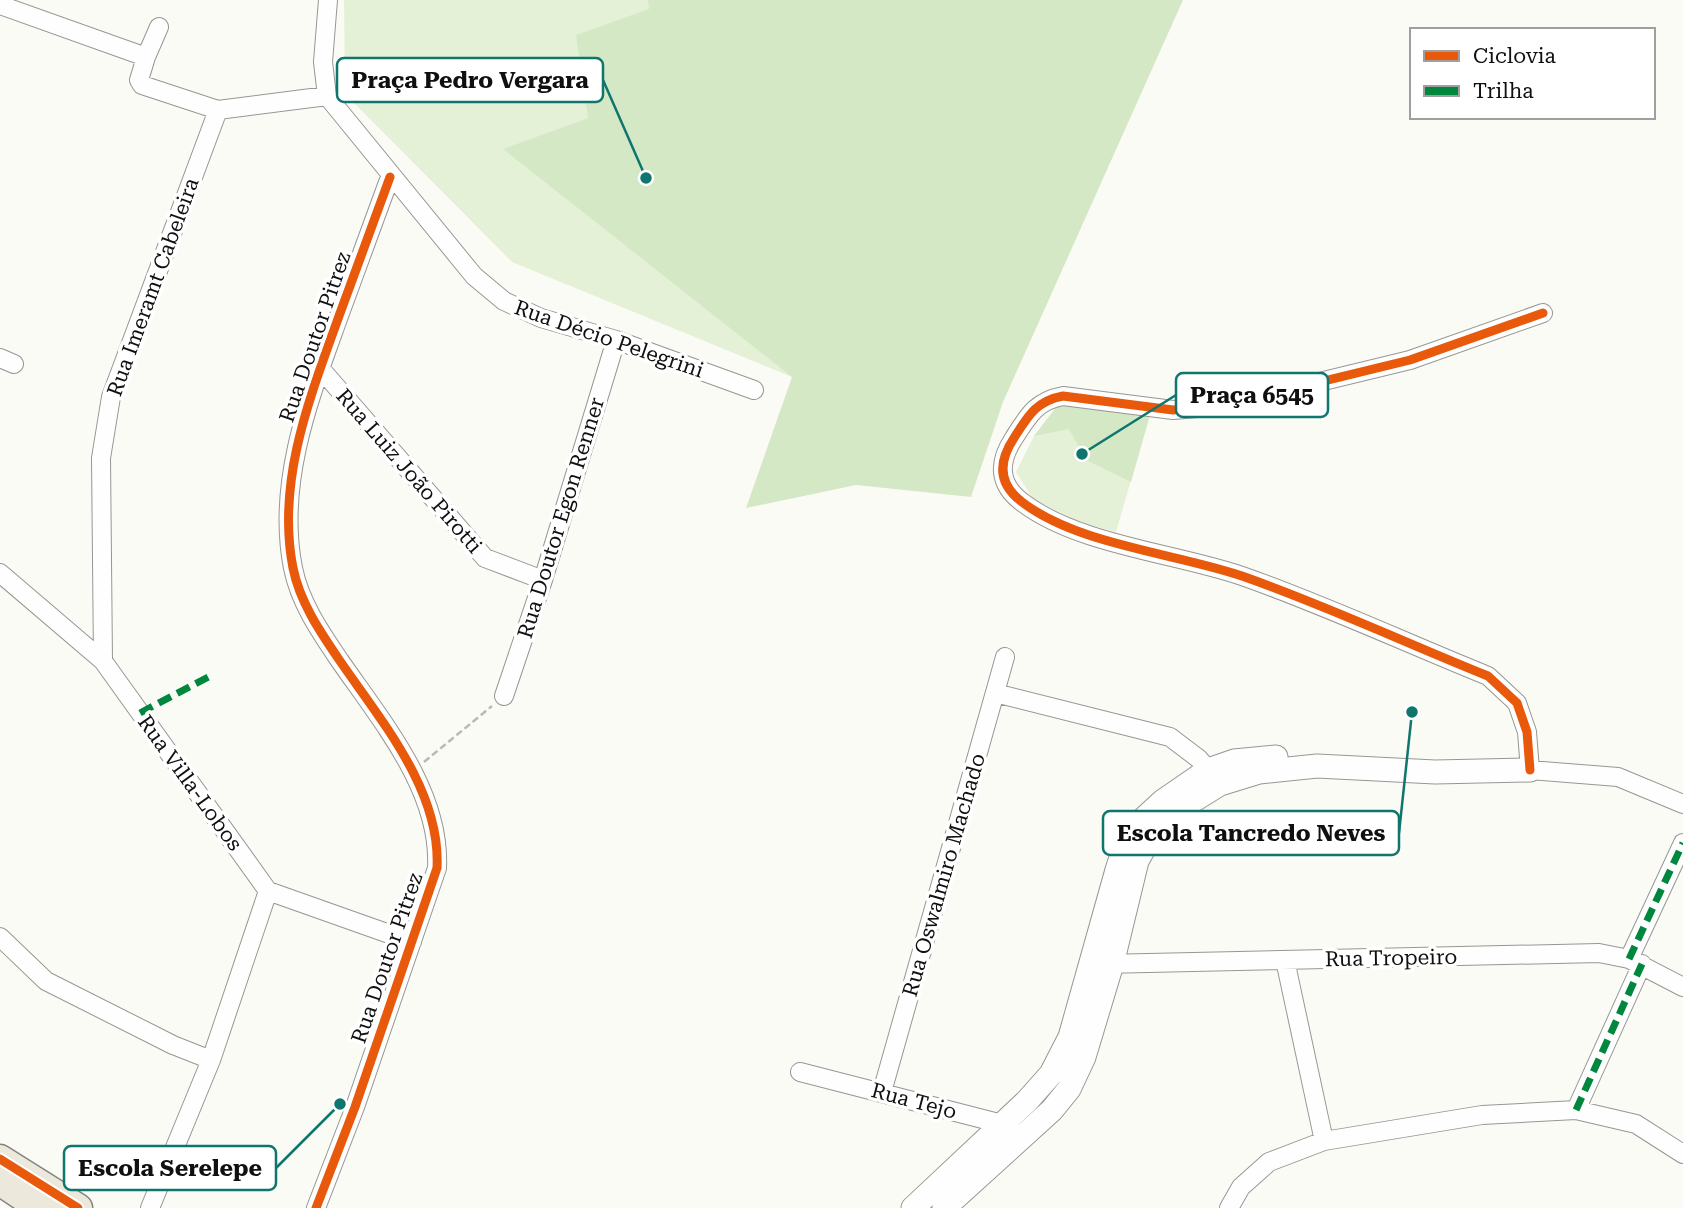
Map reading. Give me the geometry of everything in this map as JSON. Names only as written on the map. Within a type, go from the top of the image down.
[{"type":"main road","points":[[0,1159],[78,1208]]},
{"type":"main road","points":[[0,1181],[40,1208]]},
{"type":"street","points":[[328,0],[323,62],[327,96],[390,177]]},
{"type":"street","points":[[0,5],[146,57]]},
{"type":"street","points":[[159,27],[146,57],[140,83],[218,110],[327,96]]},
{"type":"street","name":"Rua Imeramt Cabeleira","points":[[103,661],[101,458],[111,397],[218,110]]},
{"type":"street","name":"Rua Décio Pelegrini","points":[[390,177],[474,276],[504,301],[541,318],[616,340],[754,390]]},
{"type":"street","name":"Rua Doutor Pitrez","points":[[316,1208],[437,868],[438,843],[433,820],[398,746],[313,621],[293,570],[287,515],[294,454],[320,368],[390,177]]},
{"type":"street","points":[[1530,770],[1527,732],[1517,703],[1488,676],[1241,576],[1080,533],[1022,502],[1004,482],[1001,467],[1005,451],[1031,410],[1045,400],[1063,396],[1173,410],[1221,406],[1410,360],[1543,313]]},
{"type":"street","name":"Rua Doutor Egon Renner","points":[[504,696],[616,340]]},
{"type":"street","name":"Rua Luiz João Pirotti","points":[[320,368],[484,557],[543,579]]},
{"type":"street","name":"Rua Villa-Lobos","points":[[0,573],[103,661],[268,891]]},
{"type":"street","name":"Rua Oswalmiro Machado","points":[[882,1092],[1005,657]]},
{"type":"street","points":[[995,693],[1170,737],[1214,777]]},
{"type":"street","points":[[913,1208],[1027,1101],[1051,1074],[1102,964],[1137,861],[1156,827],[1214,777],[1317,766],[1435,772],[1530,770],[1618,777],[1683,804]]},
{"type":"street","points":[[1576,1110],[1683,843]]},
{"type":"street","points":[[150,1208],[211,1060],[268,891],[412,942]]},
{"type":"street","points":[[0,937],[46,981],[173,1045],[211,1060]]},
{"type":"street","name":"Rua Tropeiro","points":[[1102,964],[1599,953],[1636,961],[1683,987]]},
{"type":"street","points":[[1285,960],[1324,1142]]},
{"type":"street","points":[[944,1208],[1069,1089],[1084,1057],[1102,964]]},
{"type":"street","name":"Rua Tejo","points":[[800,1072],[1027,1131]]},
{"type":"street","points":[[1229,1208],[1241,1187],[1269,1162],[1324,1142],[1482,1115],[1576,1110],[1636,1124],[1683,1154]]},
{"type":"path","points":[[411,773],[504,696]]},
{"type":"green space","points":[[344,0],[926,0],[792,377],[512,262],[345,94]]},
{"type":"green space","points":[[648,0],[1183,0],[1003,402],[971,497],[856,485],[746,508],[792,377],[503,149],[588,118],[576,35],[649,9]]},
{"type":"green space","points":[[1058,405],[1150,415],[1116,532],[1082,523],[1033,499],[1016,472],[1034,436]]},
{"type":"green space","points":[[1058,405],[1150,415],[1131,482],[1086,460],[1069,429],[1034,436]]},
{"type":"marked path","points":[[140,713],[212,675]]},
{"type":"marked path","points":[[1629,959],[1683,843]]},
{"type":"marked path","points":[[1576,1110],[1642,964]]},
{"type":"cycle path","points":[[316,1208],[355,1107],[437,868],[436,840],[419,785],[406,758],[312,617],[296,581],[289,536],[292,471],[307,408],[390,177]]},
{"type":"cycle path","points":[[1530,770],[1527,732],[1517,703],[1488,676],[1273,587],[1216,568],[1099,538],[1045,517],[1022,502],[1008,488],[1003,464],[1009,447],[1029,416],[1039,406],[1054,398],[1063,396],[1173,410],[1221,406],[1410,360],[1543,313]]},
{"type":"cycle path","points":[[0,1159],[78,1208]]},
{"type":"place","name":"Praça Pedro Vergara","points":[[646,178]]},
{"type":"place","name":"Praça 6545","points":[[1082,454]]},
{"type":"place","name":"Escola Tancredo Neves","points":[[1412,712]]},
{"type":"place","name":"Escola Serelepe","points":[[340,1104]]}]
